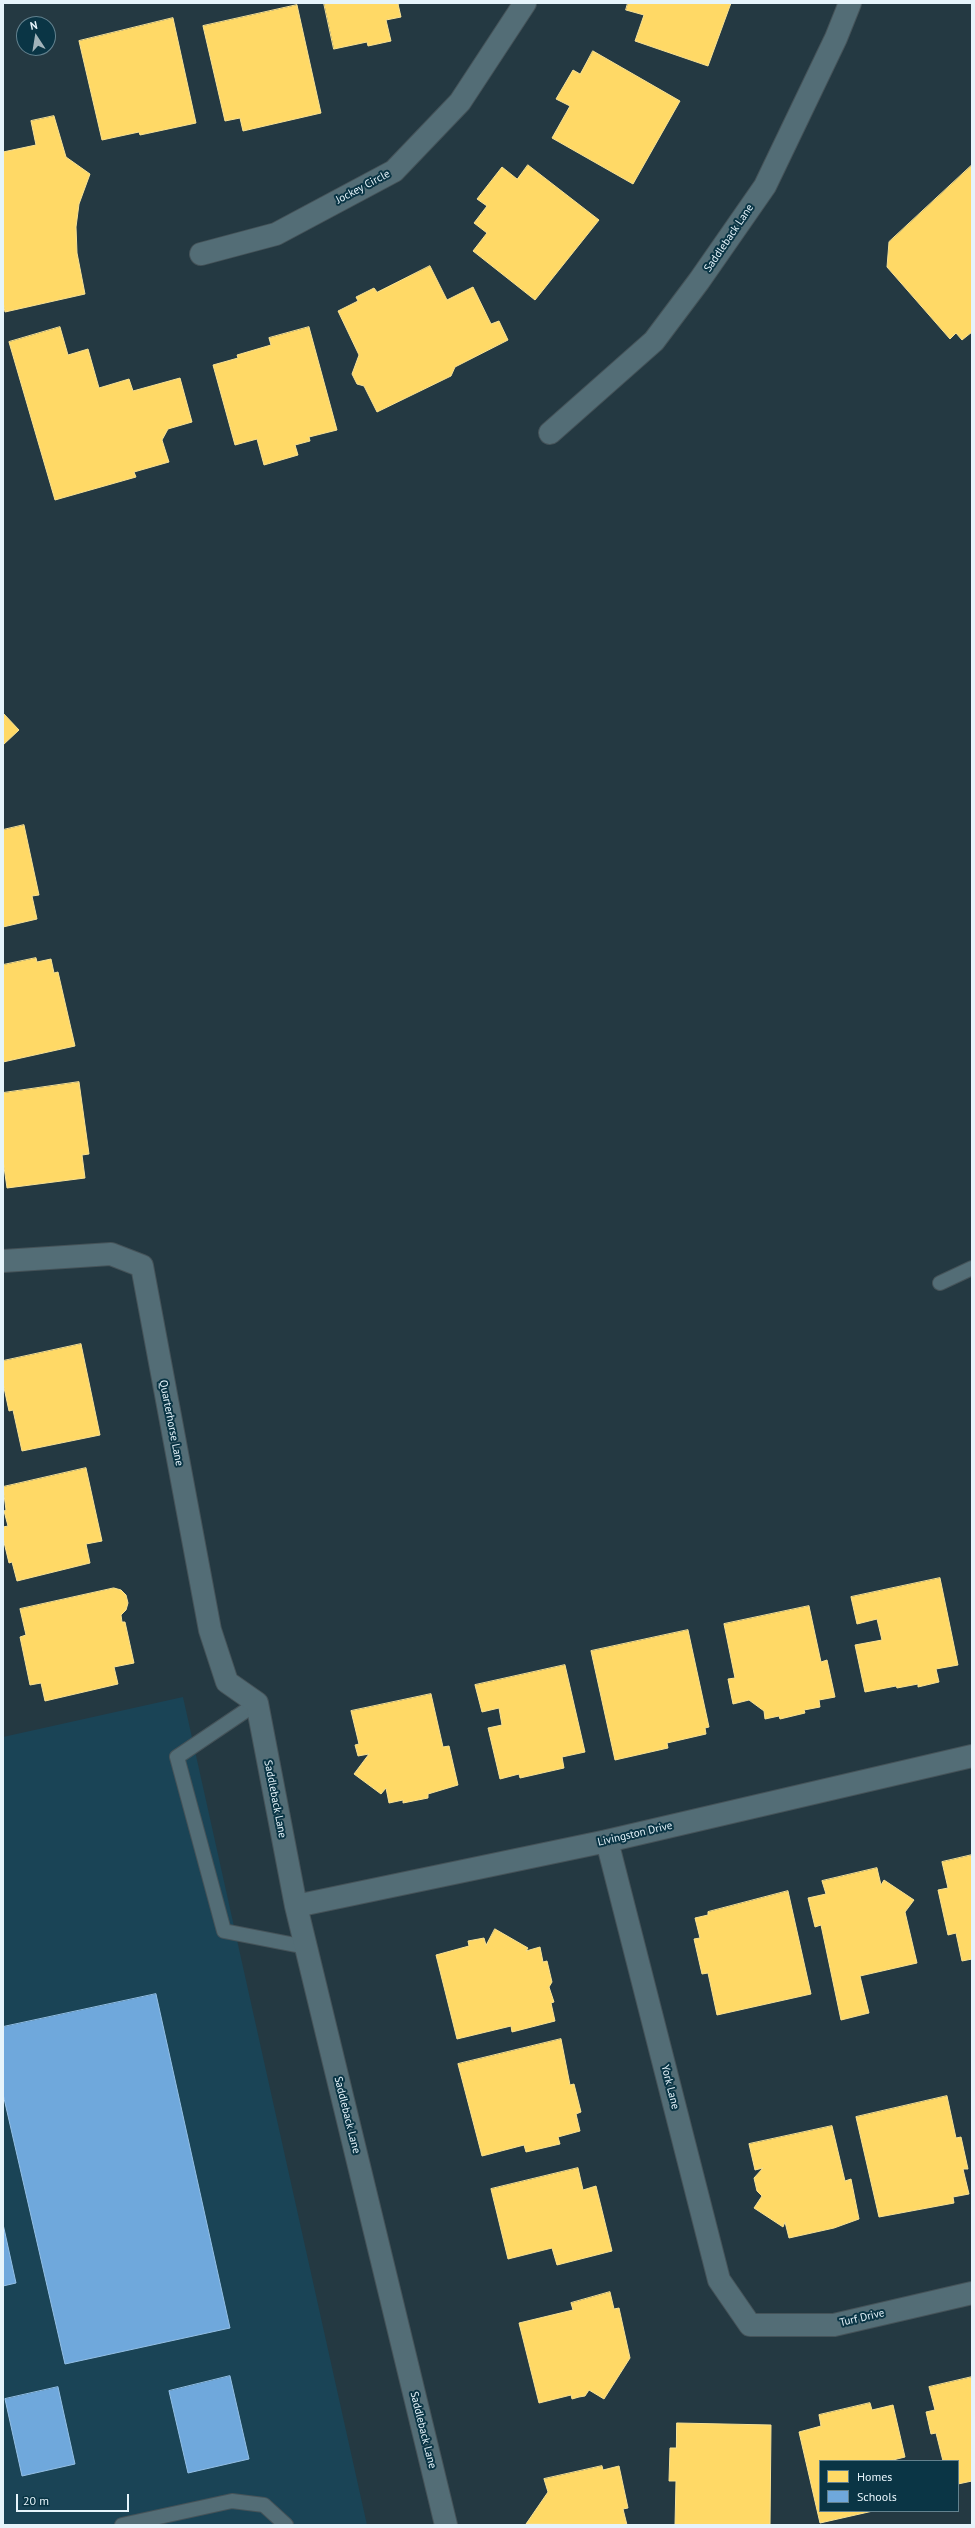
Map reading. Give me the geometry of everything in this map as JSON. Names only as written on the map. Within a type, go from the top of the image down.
[{"type":"street","name":"Jockey Circle","points":[[201,254],[276,234],[394,171],[460,102],[525,3]]},
{"type":"street","name":"Saddleback Lane","points":[[550,432],[654,341],[699,281],[765,186],[836,38],[850,3]]},
{"type":"street","name":"Quarterhorse Lane","points":[[3,1261],[112,1254],[142,1266],[210,1630],[227,1682],[257,1704]]},
{"type":"street","name":"Saddleback Lane","points":[[257,1704],[296,1906],[446,2525]]},
{"type":"street","name":"Livingston Drive","points":[[296,1906],[607,1841],[972,1756]]},
{"type":"street","name":"York Lane","points":[[607,1841],[719,2280],[750,2325]]},
{"type":"street","name":"Turf Drive","points":[[750,2325],[834,2325],[972,2293]]},
{"type":"lane","points":[[940,1283],[972,1268]]},
{"type":"lane","points":[[257,1704],[177,1757],[224,1931],[306,1947]]},
{"type":"lane","points":[[122,2525],[232,2501],[264,2505],[286,2525]]},
{"type":"shaded area","points":[[183,1697],[367,2525],[3,2525],[3,1737]]},
{"type":"building: Homes","points":[[324,3],[402,3],[398,4],[401,17],[386,20],[391,41],[368,46],[367,42],[334,49]]},
{"type":"building: Homes","points":[[628,3],[731,3],[708,66],[635,41],[644,15],[626,10]]},
{"type":"building: Homes","points":[[297,5],[321,113],[243,131],[240,118],[225,121],[203,26]]},
{"type":"building: Homes","points":[[173,18],[196,123],[140,135],[139,132],[102,140],[79,41]]},
{"type":"building: Homes","points":[[593,51],[680,101],[633,184],[552,138],[570,106],[556,99],[573,70],[580,74]]},
{"type":"building: Homes","points":[[54,116],[66,157],[90,174],[79,204],[76,227],[77,253],[85,294],[5,312],[3,302],[3,152],[36,145],[31,121]]},
{"type":"building: Homes","points":[[528,165],[599,220],[535,300],[473,251],[487,233],[474,223],[487,206],[477,199],[502,167],[517,179]]},
{"type":"building: Homes","points":[[972,165],[972,332],[962,340],[956,333],[950,339],[887,267],[889,242]]},
{"type":"building: Homes","points":[[430,266],[447,300],[473,287],[491,324],[499,321],[508,340],[455,367],[451,376],[377,412],[364,386],[357,384],[352,374],[359,355],[338,311],[358,301],[356,297],[374,288],[377,292]]},
{"type":"building: Homes","points":[[60,327],[68,355],[88,349],[99,388],[129,379],[133,391],[180,378],[192,422],[168,429],[162,440],[169,462],[134,472],[136,477],[55,500],[9,342]]},
{"type":"building: Homes","points":[[309,327],[337,430],[309,437],[310,441],[295,445],[298,455],[264,465],[257,439],[235,445],[213,365],[238,358],[237,355],[271,345],[269,338]]},
{"type":"building: Homes","points":[[3,713],[19,730],[3,745]]},
{"type":"building: Homes","points":[[24,825],[39,895],[32,896],[37,919],[3,927],[3,830]]},
{"type":"building: Homes","points":[[36,958],[37,962],[51,959],[54,973],[58,972],[75,1046],[3,1062],[3,965]]},
{"type":"building: Homes","points":[[79,1082],[89,1154],[82,1155],[85,1178],[7,1188],[3,1160],[3,1093]]},
{"type":"building: Homes","points":[[81,1344],[100,1435],[22,1451],[13,1410],[9,1411],[3,1383],[3,1361]]},
{"type":"building: Homes","points":[[86,1468],[102,1541],[86,1544],[90,1563],[17,1581],[12,1562],[9,1563],[3,1538],[3,1527],[8,1526],[4,1511],[6,1510],[3,1487]]},
{"type":"building: Homes","points":[[940,1578],[958,1665],[936,1669],[939,1682],[918,1687],[918,1684],[897,1688],[896,1686],[865,1692],[855,1645],[882,1640],[877,1619],[857,1624],[851,1597]]},
{"type":"building: Homes","points":[[114,1588],[121,1590],[126,1595],[128,1603],[126,1610],[121,1615],[122,1622],[125,1622],[134,1663],[114,1667],[118,1684],[45,1701],[41,1683],[30,1685],[20,1637],[26,1635],[20,1609]]},
{"type":"building: Homes","points":[[809,1606],[821,1662],[827,1660],[835,1697],[819,1700],[820,1707],[804,1710],[805,1713],[780,1719],[779,1716],[765,1719],[764,1711],[749,1700],[733,1704],[728,1679],[735,1678],[724,1624]]},
{"type":"building: Homes","points":[[688,1630],[709,1727],[705,1728],[706,1734],[667,1743],[668,1748],[615,1760],[591,1651]]},
{"type":"building: Homes","points":[[565,1665],[585,1752],[562,1757],[564,1768],[520,1778],[519,1774],[500,1779],[488,1728],[502,1725],[499,1708],[482,1712],[475,1685]]},
{"type":"building: Homes","points":[[431,1694],[443,1747],[449,1746],[458,1785],[428,1794],[428,1798],[403,1803],[403,1800],[389,1803],[386,1788],[381,1794],[354,1774],[369,1754],[358,1756],[355,1745],[359,1744],[351,1711]]},
{"type":"building: Homes","points":[[972,1855],[972,1959],[962,1961],[956,1933],[948,1935],[938,1890],[948,1888],[942,1862]]},
{"type":"building: Homes","points":[[877,1868],[881,1885],[884,1880],[914,1900],[905,1912],[917,1963],[860,1976],[869,2013],[841,2020],[821,1925],[815,1927],[808,1898],[826,1894],[822,1881]]},
{"type":"building: Homes","points":[[788,1891],[811,1994],[717,2015],[708,1973],[702,1974],[694,1939],[700,1938],[695,1918],[708,1915],[708,1912]]},
{"type":"building: Homes","points":[[495,1929],[528,1948],[526,1951],[540,1947],[543,1962],[547,1961],[552,1982],[549,1987],[554,2002],[551,2003],[555,2021],[512,2032],[511,2026],[457,2039],[436,1955],[469,1946],[468,1941],[484,1938],[486,1945]]},
{"type":"building: Homes","points":[[561,2039],[570,2085],[574,2084],[581,2112],[576,2114],[580,2131],[558,2137],[560,2144],[526,2152],[524,2145],[482,2156],[458,2064]]},
{"type":"building: Homes","points":[[947,2096],[956,2138],[961,2137],[968,2169],[963,2169],[969,2194],[953,2197],[954,2203],[879,2217],[856,2117]]},
{"type":"building: Homes","points":[[832,2126],[845,2181],[851,2179],[859,2219],[834,2228],[789,2238],[785,2222],[783,2227],[754,2208],[762,2196],[757,2191],[754,2178],[763,2168],[755,2170],[749,2144]]},
{"type":"building: Homes","points":[[578,2168],[583,2190],[596,2186],[612,2251],[557,2265],[552,2248],[508,2259],[491,2189]]},
{"type":"building: Homes","points":[[610,2292],[614,2309],[619,2308],[630,2358],[604,2399],[589,2390],[585,2396],[572,2399],[571,2395],[539,2403],[519,2323],[573,2310],[571,2303]]},
{"type":"building: Homes","points":[[972,2377],[972,2481],[959,2484],[959,2460],[943,2460],[936,2433],[931,2434],[926,2412],[935,2410],[929,2387]]},
{"type":"building: Homes","points":[[870,2403],[872,2410],[893,2405],[905,2457],[893,2460],[819,2460],[819,2512],[869,2512],[820,2523],[799,2432],[821,2426],[819,2415]]},
{"type":"building: Homes","points":[[677,2423],[771,2425],[770,2525],[675,2525],[676,2481],[669,2481],[670,2448],[676,2448]]},
{"type":"building: Homes","points":[[602,2466],[603,2470],[619,2466],[628,2508],[623,2509],[627,2525],[526,2524],[548,2492],[544,2479]]},
{"type":"building: Schools","points":[[156,1994],[230,2328],[65,2364],[3,2094],[3,2027]]},
{"type":"building: Schools","points":[[3,2224],[16,2283],[3,2286]]},
{"type":"building: Schools","points":[[230,2376],[249,2459],[188,2473],[169,2391]]},
{"type":"building: Schools","points":[[58,2387],[75,2464],[22,2476],[5,2399]]}]
